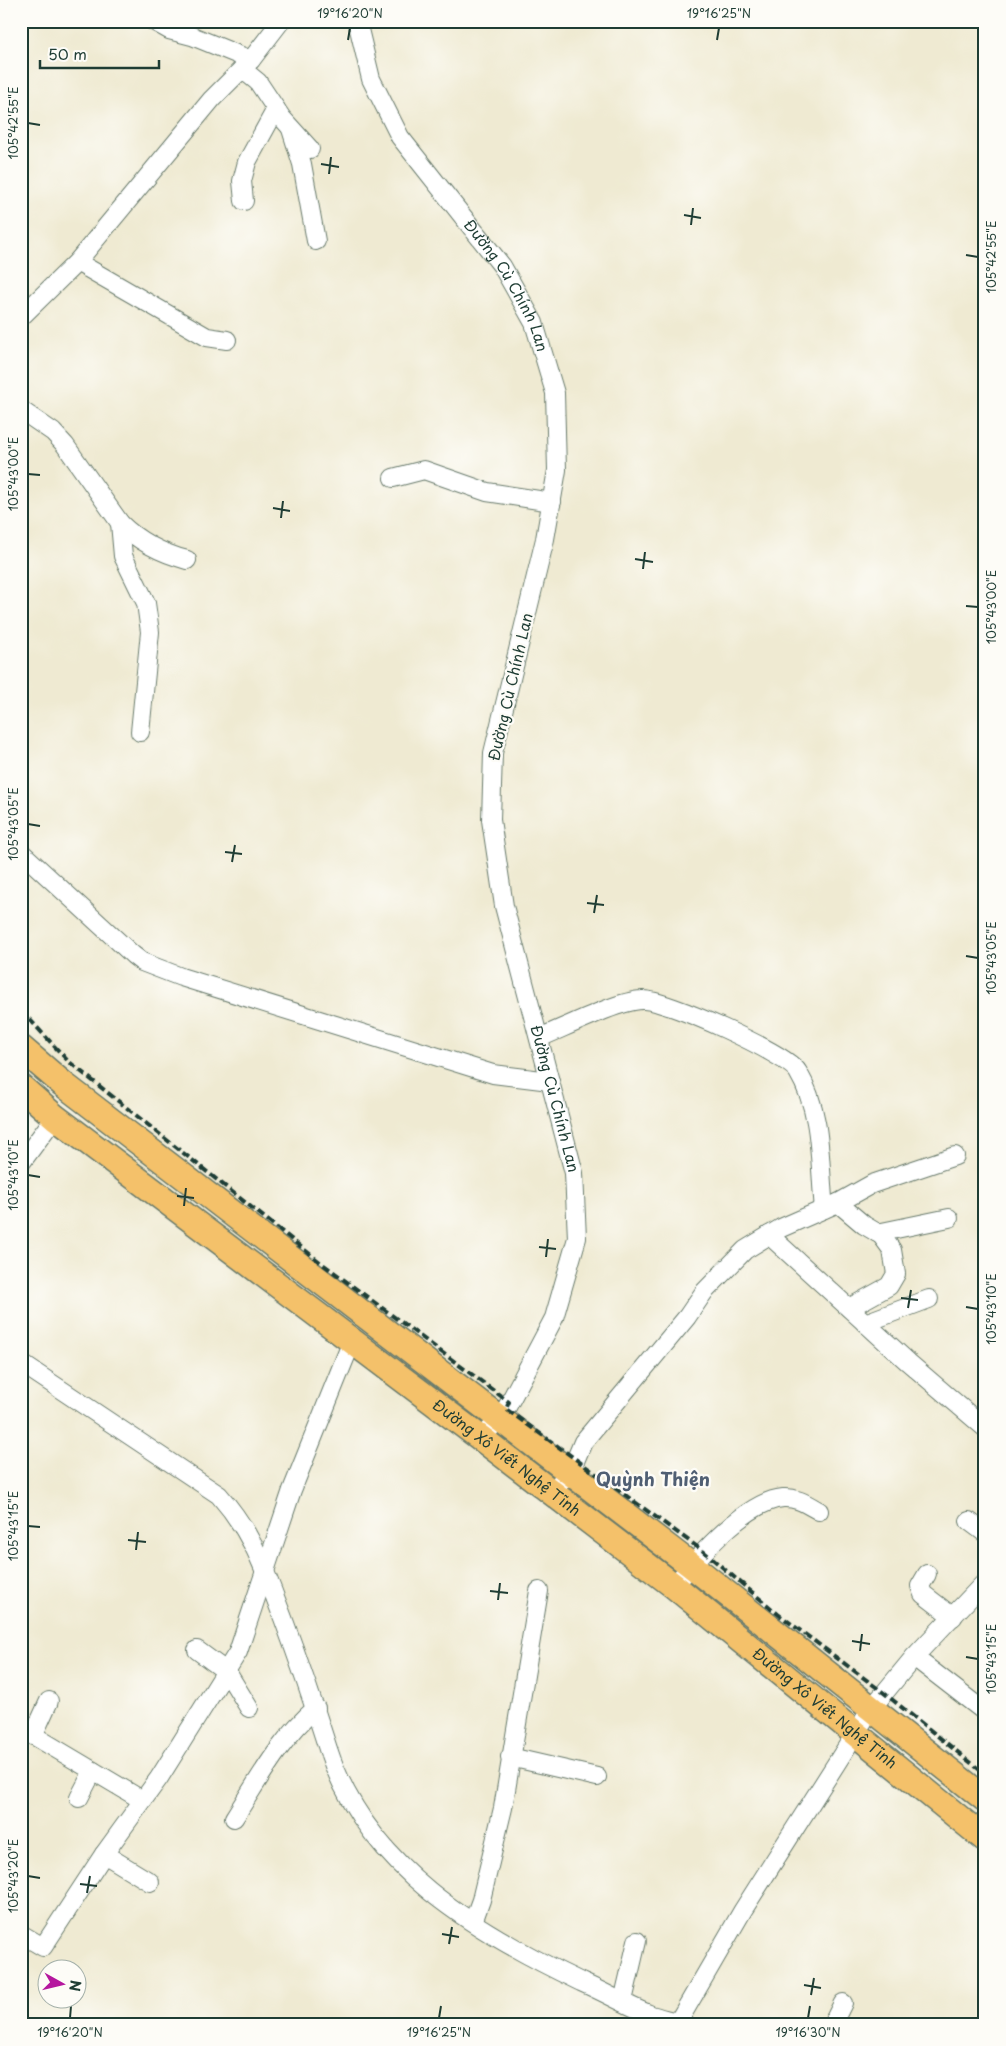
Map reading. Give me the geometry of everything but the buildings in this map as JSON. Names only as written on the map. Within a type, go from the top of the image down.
[{"type":"highway","name":"Đường Xô Viết Nghệ Tĩnh","points":[[21,1048],[63,1084],[691,1565],[985,1799]]},
{"type":"highway","name":"Đường Xô Viết Nghệ Tĩnh","points":[[21,1087],[55,1117],[674,1586],[985,1839]]},
{"type":"street","points":[[153,21],[169,30],[192,36],[246,65],[291,129],[310,149]]},
{"type":"street","points":[[21,317],[77,262],[212,99],[246,65],[281,21]]},
{"type":"street","name":"Đường Cù Chính Lan","points":[[357,21],[371,79],[400,137],[502,266],[534,323],[555,393],[557,470],[545,539],[493,753],[492,811],[504,906],[574,1173],[576,1238],[554,1318],[499,1418],[482,1439]]},
{"type":"street","points":[[244,201],[242,181],[247,162],[276,109]]},
{"type":"street","points":[[291,129],[302,164],[316,241]]},
{"type":"street","points":[[77,262],[207,337],[227,340]]},
{"type":"street","points":[[21,410],[53,432],[65,445],[120,523],[129,532],[163,554],[187,560]]},
{"type":"street","points":[[393,478],[424,470],[486,492],[552,502]]},
{"type":"street","points":[[120,523],[123,556],[146,603],[150,632],[140,732]]},
{"type":"street","points":[[21,852],[142,962],[181,977],[493,1074],[550,1081]]},
{"type":"street","points":[[539,1038],[626,1002],[642,999],[652,1000],[702,1019],[785,1059],[799,1073],[811,1100],[831,1206]]},
{"type":"street","points":[[21,1163],[55,1117]]},
{"type":"street","points":[[553,1493],[569,1472],[583,1442],[687,1317],[704,1292],[745,1250],[769,1235],[882,1180],[955,1156]]},
{"type":"street","points":[[831,1206],[877,1233],[892,1250],[896,1274],[895,1279],[881,1292],[849,1308]]},
{"type":"street","points":[[877,1233],[949,1218]]},
{"type":"street","points":[[769,1235],[865,1323],[983,1423]]},
{"type":"street","points":[[865,1323],[929,1299]]},
{"type":"street","points":[[21,1934],[42,1947],[104,1854],[159,1778],[227,1672],[238,1652],[292,1490],[341,1363],[352,1341]]},
{"type":"street","points":[[21,1362],[219,1495],[246,1529],[260,1556],[316,1708],[329,1751],[356,1809],[371,1834],[411,1878],[493,1937],[548,1966],[649,2014],[677,2023],[743,1910],[871,1709],[914,1657],[985,1582]]},
{"type":"street","points":[[674,1586],[691,1565],[731,1525],[759,1507],[782,1498],[789,1498],[798,1500],[819,1511]]},
{"type":"street","points":[[969,1521],[985,1533]]},
{"type":"street","points":[[927,1574],[920,1586],[923,1594],[953,1617]]},
{"type":"street","points":[[473,1922],[497,1835],[525,1684],[538,1592]]},
{"type":"street","points":[[197,1650],[227,1672],[249,1708]]},
{"type":"street","points":[[914,1657],[985,1712]]},
{"type":"street","points":[[49,1701],[27,1732],[142,1800]]},
{"type":"street","points":[[234,1818],[278,1749],[300,1722],[316,1708]]},
{"type":"street","points":[[510,1757],[597,1777]]},
{"type":"street","points":[[78,1798],[93,1771]]},
{"type":"street","points":[[104,1854],[150,1882]]},
{"type":"street","points":[[623,2001],[637,1941]]},
{"type":"street","points":[[832,2025],[843,2003]]},
{"type":"street","points":[[982,2025],[985,2020]]},
{"type":"railway","points":[[21,1010],[68,1061],[320,1262],[509,1402],[506,1409],[703,1551],[778,1614],[884,1693],[985,1774]]},
{"type":"district","name":"Quỳnh Thiện","points":[[653,1480]]}]
